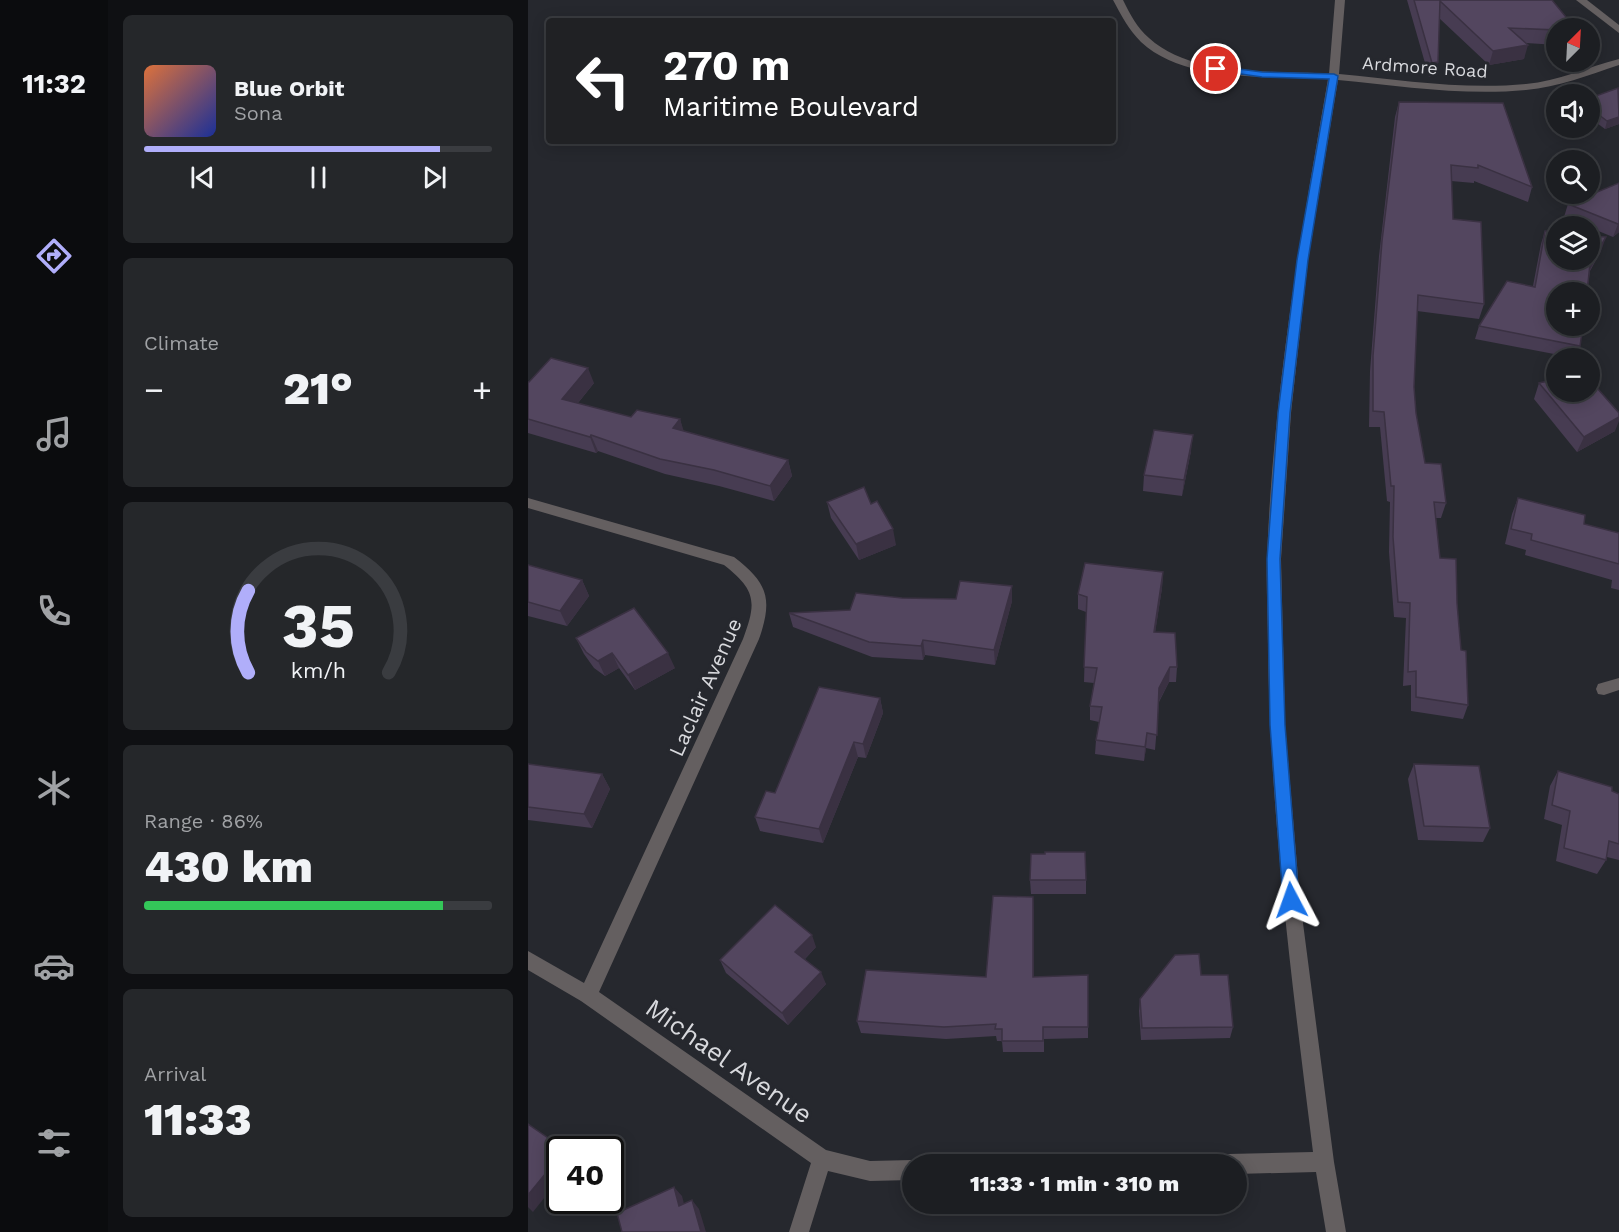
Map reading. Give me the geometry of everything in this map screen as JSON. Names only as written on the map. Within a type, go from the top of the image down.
[{"type":"street","name":"Ardmore Road","points":[[1118,0],[1139,36],[1157,49],[1185,61],[1216,69],[1262,75],[1334,76],[1478,90],[1554,82],[1619,62]]},
{"type":"street","points":[[1336,1232],[1324,1162],[1291,900],[1277,725],[1274,559],[1284,413],[1301,272],[1334,76],[1340,0]]},
{"type":"street","points":[[1581,0],[1619,30]]},
{"type":"street","name":"Laclair Avenue","points":[[528,503],[729,561],[746,573],[759,591],[761,613],[751,639],[588,995]]},
{"type":"street","name":"Michael Avenue","points":[[528,960],[588,995],[822,1159],[870,1171],[902,1170]]},
{"type":"street","points":[[799,1232],[822,1159]]},
{"type":"street","points":[[1247,1164],[1324,1162]]},
{"type":"building","points":[[1414,0],[1552,0],[1567,18],[1546,18],[1546,30],[1509,28],[1528,45],[1493,51],[1440,1],[1438,62],[1432,63]]},
{"type":"building","points":[[1618,88],[1619,117],[1607,121],[1600,116],[1600,94]]},
{"type":"building","points":[[1399,102],[1503,103],[1532,187],[1478,165],[1478,168],[1451,165],[1453,219],[1481,222],[1484,304],[1418,295],[1414,387],[1416,413],[1425,463],[1441,464],[1446,503],[1434,502],[1440,558],[1456,559],[1457,603],[1461,650],[1466,651],[1468,705],[1416,697],[1416,671],[1408,672],[1410,603],[1398,602],[1393,537],[1394,486],[1391,486],[1384,412],[1373,411],[1373,356],[1382,241]]},
{"type":"building","points":[[1619,183],[1618,224],[1568,204],[1600,204],[1600,191]]},
{"type":"building","points":[[1546,231],[1546,270],[1589,270],[1588,282],[1546,282],[1546,336],[1582,336],[1580,346],[1479,326],[1507,281],[1535,287]]},
{"type":"building","points":[[1600,237],[1606,237],[1600,247]]},
{"type":"building","points":[[551,358],[588,368],[562,399],[631,417],[637,410],[680,419],[673,428],[788,460],[770,486],[714,470],[660,459],[591,435],[590,437],[528,419],[528,382]]},
{"type":"building","points":[[1546,381],[1546,391],[1539,383]]},
{"type":"building","points":[[1600,391],[1619,413],[1619,417],[1584,437],[1555,402],[1600,402]]},
{"type":"building","points":[[1154,430],[1193,435],[1184,480],[1144,475]]},
{"type":"building","points":[[864,487],[871,504],[877,501],[893,529],[856,544],[827,502]]},
{"type":"building","points":[[1518,498],[1585,515],[1584,524],[1619,533],[1619,564],[1531,540],[1532,534],[1511,529]]},
{"type":"building","points":[[1085,563],[1163,572],[1154,632],[1175,633],[1177,667],[1170,667],[1159,688],[1157,735],[1147,733],[1145,747],[1096,740],[1102,707],[1090,706],[1097,668],[1084,667],[1087,597],[1078,594]]},
{"type":"building","points":[[528,565],[582,580],[560,611],[528,602]]},
{"type":"building","points":[[960,581],[1012,586],[994,650],[923,640],[921,646],[869,642],[789,613],[850,610],[856,593],[902,598],[956,599]]},
{"type":"building","points":[[634,608],[668,653],[628,675],[612,653],[598,661],[586,652],[576,638]]},
{"type":"building","points":[[819,687],[880,698],[863,744],[854,742],[819,829],[755,817],[766,791],[775,793]]},
{"type":"building","points":[[528,764],[602,774],[584,814],[528,807]]},
{"type":"building","points":[[1414,764],[1479,766],[1490,828],[1424,826]]},
{"type":"building","points":[[1558,771],[1612,787],[1612,791],[1619,794],[1619,844],[1609,841],[1606,860],[1564,848],[1570,811],[1552,805]]},
{"type":"building","points":[[1045,852],[1085,852],[1086,880],[1030,880],[1031,854],[1045,854]]},
{"type":"building","points":[[993,896],[1033,897],[1033,977],[1088,975],[1088,1027],[1043,1027],[1043,1041],[1002,1041],[1002,1029],[995,1029],[996,1024],[944,1027],[857,1021],[866,970],[986,977]]},
{"type":"building","points":[[775,905],[812,935],[795,952],[821,972],[782,1013],[720,960]]},
{"type":"building","points":[[1199,954],[1201,975],[1228,975],[1233,1027],[1142,1028],[1140,999],[1175,955]]},
{"type":"building","points":[[528,1124],[546,1136],[546,1173],[528,1195]]},
{"type":"building","points":[[674,1187],[679,1206],[692,1200],[701,1232],[622,1232],[617,1214],[624,1214],[624,1210]]},
{"type":"route","points":[[1216,69],[1262,75],[1334,76],[1302,260],[1284,413],[1274,559],[1277,725],[1291,900]]}]
